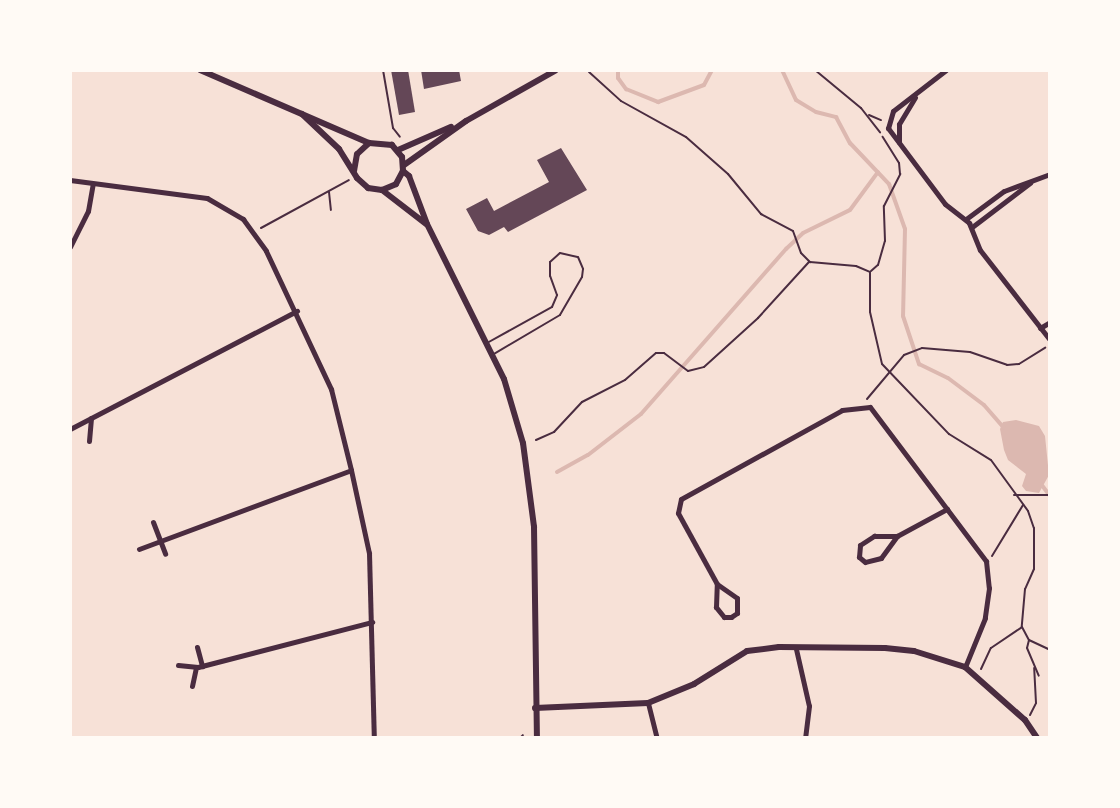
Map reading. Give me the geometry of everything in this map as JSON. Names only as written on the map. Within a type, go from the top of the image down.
[{"type":"street","points":[[201,70],[369,143],[385,142],[398,150],[403,168],[412,184],[427,224],[487,344],[515,414],[531,484],[537,738]]},
{"type":"street","points":[[398,150],[465,121],[556,70]]},
{"type":"street","points":[[946,70],[893,111],[887,123],[901,147],[945,204],[966,219],[972,227],[980,250],[1049,338]]},
{"type":"street","points":[[901,147],[899,124],[923,89]]},
{"type":"street","points":[[302,114],[339,149],[368,188],[382,190],[427,224]]},
{"type":"street","points":[[382,190],[396,184],[403,168],[465,121]]},
{"type":"street","points":[[354,171],[357,154],[369,143]]},
{"type":"street","points":[[966,219],[1004,191],[1050,174]]},
{"type":"street","points":[[972,227],[1036,179]]},
{"type":"street","points":[[70,180],[190,194],[226,207],[254,232],[297,311],[331,388],[351,470],[369,553],[374,738]]},
{"type":"street","points":[[70,247],[88,211],[93,184]]},
{"type":"street","points":[[70,429],[297,311]]},
{"type":"street","points":[[1040,328],[1050,322]]},
{"type":"street","points":[[717,584],[716,607],[724,617],[731,617],[737,613],[737,598],[717,584],[678,513],[681,499],[842,410],[862,406],[870,407],[986,561],[989,588],[985,618],[965,667]]},
{"type":"street","points":[[89,441],[91,418]]},
{"type":"street","points":[[70,420],[80,424]]},
{"type":"street","points":[[139,549],[351,470]]},
{"type":"street","points":[[897,536],[881,558],[866,562],[860,557],[860,545],[867,539],[897,536],[947,509]]},
{"type":"street","points":[[153,522],[165,554]]},
{"type":"street","points":[[178,665],[199,666],[372,622]]},
{"type":"street","points":[[192,686],[199,666],[197,647]]},
{"type":"street","points":[[536,708],[648,703],[694,684],[747,651],[885,648],[914,651],[965,667],[1025,720],[1037,738]]},
{"type":"street","points":[[796,649],[809,706],[805,738]]},
{"type":"street","points":[[648,703],[657,738]]},
{"type":"lane","points":[[487,344],[537,318],[556,301],[550,262],[560,253],[573,254],[582,262],[582,277],[560,315],[492,355]]},
{"type":"lane","points":[[537,318],[542,327]]},
{"type":"path","points":[[383,70],[393,128],[400,137]]},
{"type":"path","points":[[815,70],[869,115],[887,123]]},
{"type":"path","points":[[589,72],[621,101],[686,137],[728,174],[761,213],[793,231],[800,242],[801,253],[810,262],[856,266],[870,272]]},
{"type":"path","points":[[869,115],[899,163],[895,184],[884,206],[885,241],[878,265],[870,272],[870,312],[879,356],[890,374],[949,434],[992,460],[1023,505],[1034,528],[1035,547],[1034,569],[1021,605],[1022,627],[1029,640],[1050,650]]},
{"type":"path","points":[[261,228],[350,180]]},
{"type":"path","points":[[329,191],[331,210]]},
{"type":"path","points":[[536,440],[554,432],[573,410],[625,380],[656,353],[664,353],[694,372],[758,318],[810,262]]},
{"type":"path","points":[[862,406],[904,355],[922,348],[969,352],[1007,365],[1019,364],[1050,346]]},
{"type":"path","points":[[1014,495],[1048,495]]},
{"type":"path","points":[[986,561],[998,550],[1023,505]]},
{"type":"path","points":[[981,669],[991,648],[1022,627]]},
{"type":"path","points":[[1025,720],[1036,703],[1034,668],[1027,648],[1029,640]]},
{"type":"path","points":[[1034,668],[1040,676]]},
{"type":"path","points":[[519,738],[523,735]]},
{"type":"shaded area","points":[[1016,420],[1039,426],[1045,436],[1049,475],[1039,493],[1026,491],[1022,486],[1026,474],[1008,460],[1004,450],[1000,429],[1003,422]]},
{"type":"building","points":[[391,70],[408,70],[415,112],[399,115]]},
{"type":"building","points":[[421,70],[459,70],[461,81],[424,89]]},
{"type":"building","points":[[561,148],[587,190],[508,232],[504,227],[489,235],[478,231],[466,209],[487,198],[494,211],[549,182],[537,160]]},
{"type":"waterway","points":[[618,70],[618,78],[626,89],[658,102],[704,85],[712,70]]},
{"type":"waterway","points":[[782,70],[796,100],[816,112],[836,117],[850,143],[889,184],[905,229],[903,316],[919,364],[948,378],[984,405],[1004,428]]},
{"type":"waterway","points":[[557,472],[588,455],[641,414],[786,249],[803,233],[850,210],[878,172]]},
{"type":"waterway","points":[[1041,484],[1050,496]]}]
